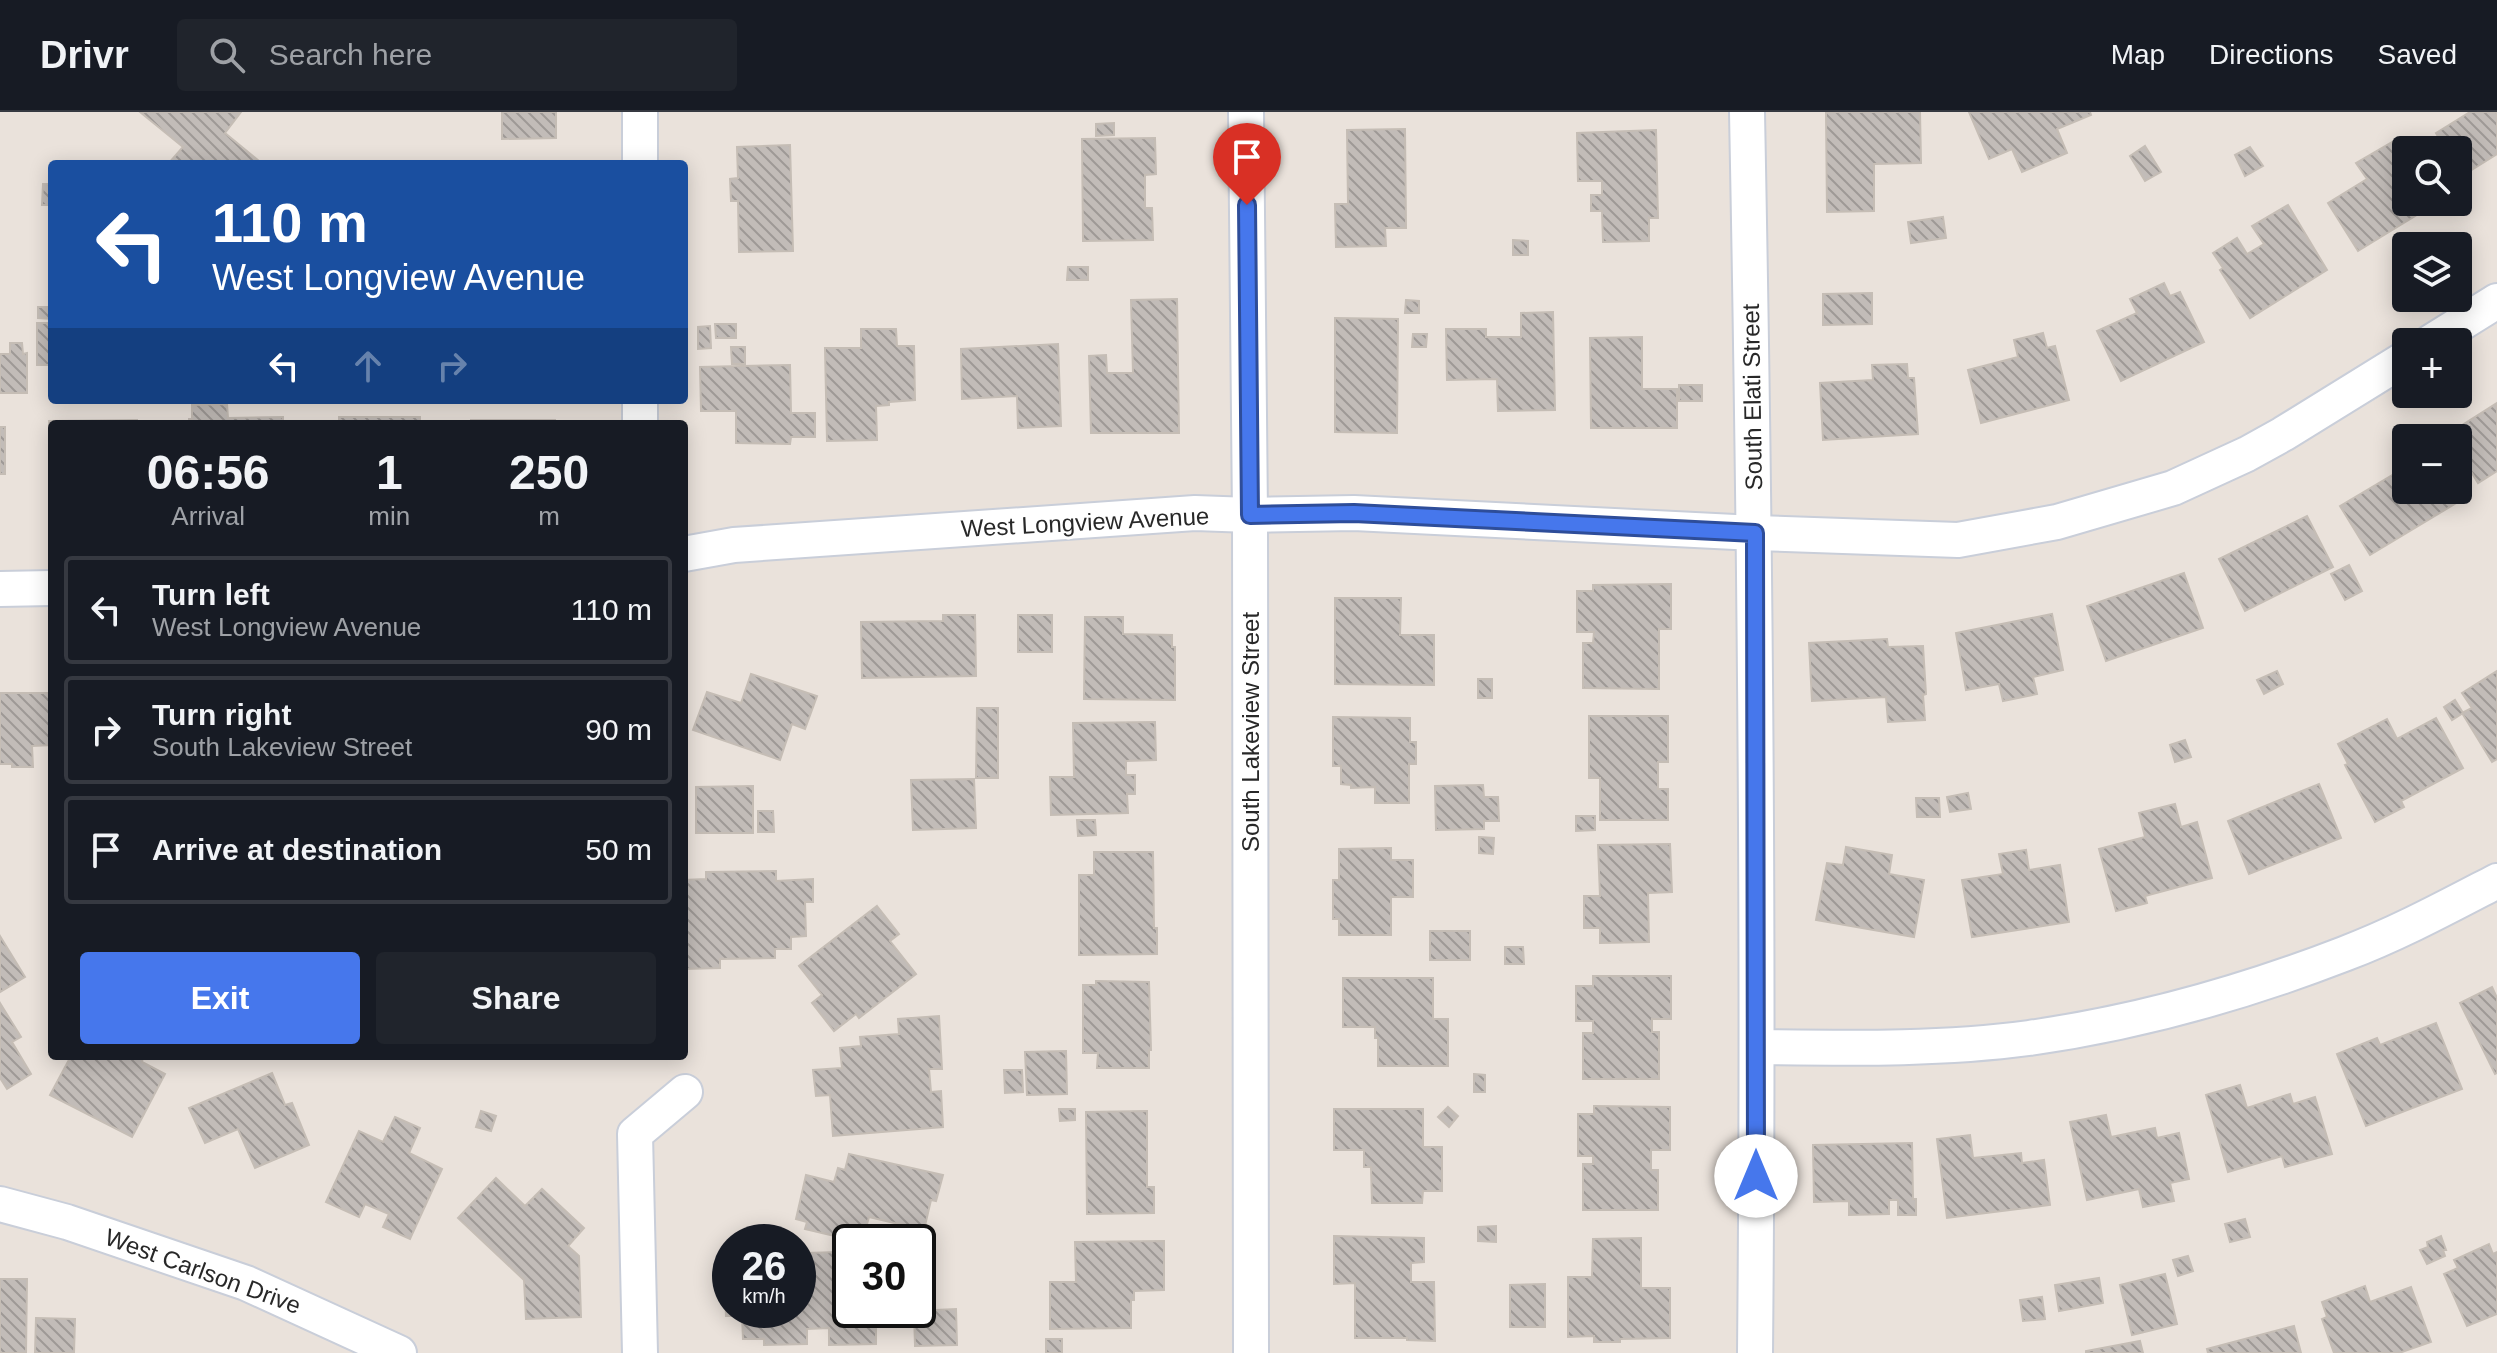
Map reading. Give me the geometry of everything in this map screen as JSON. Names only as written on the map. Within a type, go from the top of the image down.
[{"type":"street","points":[[640,112],[640,160]]},
{"type":"street","name":"South Lakeview Street","points":[[1246,112],[1251,1353]]},
{"type":"street","name":"South Elati Street","points":[[1747,112],[1755,533],[1755,1353]]},
{"type":"street","points":[[2454,328],[2497,301]]},
{"type":"street","name":"West Longview Avenue","points":[[688,553],[734,545],[1195,513],[1354,513],[1958,540],[2057,522],[2173,488],[2247,454],[2392,367]]},
{"type":"street","points":[[0,589],[48,588]]},
{"type":"street","points":[[1757,1047],[1918,1048],[2030,1038],[2138,1017],[2228,994],[2346,954],[2497,881]]},
{"type":"street","points":[[640,1353],[635,1134],[685,1092]]},
{"type":"street","name":"West Carlson Drive","points":[[0,1204],[67,1222],[246,1283],[399,1353]]},
{"type":"building","points":[[140,112],[241,112],[225,133],[258,160],[172,160],[183,147]]},
{"type":"building","points":[[502,112],[556,112],[556,138],[502,139]]},
{"type":"building","points":[[1826,112],[1920,112],[1921,163],[1874,164],[1874,211],[1827,212]]},
{"type":"building","points":[[1969,112],[2090,112],[2091,115],[2057,129],[2067,153],[2022,172],[2012,149],[1989,159]]},
{"type":"building","points":[[2470,112],[2497,112],[2497,154],[2472,170],[2472,136],[2438,136],[2436,133]]},
{"type":"building","points":[[1114,123],[1114,135],[1096,136],[1096,124]]},
{"type":"building","points":[[1405,129],[1406,228],[1385,228],[1386,246],[1336,247],[1335,204],[1348,204],[1347,130]]},
{"type":"building","points":[[1656,130],[1658,218],[1649,218],[1649,241],[1603,242],[1602,211],[1591,211],[1591,195],[1602,195],[1602,181],[1578,181],[1577,133]]},
{"type":"building","points":[[1155,138],[1156,174],[1145,175],[1145,208],[1152,208],[1153,240],[1083,241],[1082,139]]},
{"type":"building","points":[[2392,142],[2392,216],[2415,216],[2358,251],[2328,203],[2367,179],[2356,163]]},
{"type":"building","points":[[790,145],[793,251],[739,252],[738,201],[731,201],[730,179],[738,178],[737,147]]},
{"type":"building","points":[[2145,146],[2161,172],[2145,181],[2130,156]]},
{"type":"building","points":[[2250,147],[2263,166],[2245,176],[2235,155]]},
{"type":"building","points":[[43,184],[48,184],[48,205],[42,205]]},
{"type":"building","points":[[2288,205],[2327,270],[2250,318],[2213,253],[2237,238],[2247,254],[2264,244],[2252,226]]},
{"type":"building","points":[[1943,217],[1946,238],[1911,243],[1908,222]]},
{"type":"building","points":[[1513,240],[1528,241],[1528,255],[1513,255]]},
{"type":"building","points":[[1068,267],[1088,267],[1088,280],[1067,280]]},
{"type":"building","points":[[2164,283],[2170,296],[2180,292],[2204,342],[2121,381],[2097,331],[2137,313],[2130,299]]},
{"type":"building","points":[[1872,293],[1872,324],[1823,325],[1823,294]]},
{"type":"building","points":[[1177,299],[1179,433],[1091,433],[1089,356],[1106,355],[1107,373],[1133,373],[1131,300]]},
{"type":"building","points":[[1406,300],[1419,301],[1419,313],[1405,313]]},
{"type":"building","points":[[38,307],[48,307],[48,319],[38,318]]},
{"type":"building","points":[[1553,312],[1555,410],[1498,411],[1497,379],[1447,380],[1446,329],[1486,329],[1486,337],[1521,337],[1521,313]]},
{"type":"building","points":[[1335,318],[1398,319],[1397,433],[1335,432]]},
{"type":"building","points":[[37,323],[48,323],[48,365],[37,365]]},
{"type":"building","points":[[715,324],[736,324],[736,338],[716,338]]},
{"type":"building","points":[[710,326],[711,348],[698,349],[698,327]]},
{"type":"building","points":[[861,329],[896,329],[897,346],[914,346],[915,400],[876,406],[877,440],[827,441],[825,348],[861,348]]},
{"type":"building","points":[[2043,333],[2047,348],[2055,346],[2069,400],[1981,423],[1968,370],[2018,357],[2014,340]]},
{"type":"building","points":[[1413,334],[1427,334],[1426,347],[1412,347]]},
{"type":"building","points":[[1642,337],[1642,389],[1677,389],[1677,428],[1591,428],[1590,338]]},
{"type":"building","points":[[10,343],[22,343],[23,354],[27,353],[27,393],[0,393],[0,354],[10,354]]},
{"type":"building","points":[[1058,344],[1061,426],[1018,428],[1017,396],[962,399],[961,349]]},
{"type":"building","points":[[731,347],[745,347],[745,364],[732,364]]},
{"type":"building","points":[[1907,364],[1908,378],[1914,378],[1918,434],[1823,440],[1820,383],[1873,380],[1872,365]]},
{"type":"building","points":[[790,365],[791,413],[815,413],[815,437],[791,437],[790,444],[736,443],[736,411],[701,411],[700,367]]},
{"type":"building","points":[[1679,385],[1702,385],[1702,401],[1679,401]]},
{"type":"building","points":[[2497,403],[2497,471],[2478,483],[2472,473],[2472,424],[2464,424]]},
{"type":"building","points":[[227,404],[228,418],[283,417],[283,420],[189,420],[192,419],[192,405]]},
{"type":"building","points":[[339,417],[420,417],[420,420],[339,420]]},
{"type":"building","points":[[0,427],[5,427],[5,474],[0,474]]},
{"type":"building","points":[[2392,475],[2392,504],[2455,504],[2370,555],[2340,506]]},
{"type":"building","points":[[2307,516],[2333,567],[2245,611],[2219,559]]},
{"type":"building","points":[[2349,565],[2362,591],[2345,600],[2331,574]]},
{"type":"building","points":[[2184,573],[2203,628],[2106,661],[2087,606]]},
{"type":"building","points":[[1671,584],[1671,629],[1659,629],[1659,689],[1583,688],[1583,643],[1593,643],[1594,632],[1577,632],[1577,591],[1593,591],[1593,585]]},
{"type":"building","points":[[1335,598],[1401,598],[1400,635],[1434,635],[1434,685],[1335,684]]},
{"type":"building","points":[[2052,614],[2063,670],[2033,677],[2037,694],[2003,701],[1999,684],[1966,690],[1956,633]]},
{"type":"building","points":[[943,615],[975,615],[976,676],[862,678],[861,622],[943,621]]},
{"type":"building","points":[[1018,615],[1052,615],[1052,652],[1018,652]]},
{"type":"building","points":[[1085,617],[1123,617],[1123,634],[1172,635],[1172,647],[1175,647],[1175,700],[1084,699]]},
{"type":"building","points":[[1887,639],[1888,647],[1923,646],[1925,720],[1888,722],[1886,697],[1812,701],[1809,643]]},
{"type":"building","points":[[2277,671],[2283,684],[2264,694],[2257,680]]},
{"type":"building","points":[[2497,671],[2497,759],[2492,762],[2462,713],[2472,708],[2462,693]]},
{"type":"building","points":[[751,674],[817,696],[805,729],[792,724],[780,760],[693,730],[707,692],[741,703]]},
{"type":"building","points":[[1478,679],[1492,679],[1492,698],[1478,698]]},
{"type":"building","points":[[0,693],[48,693],[48,745],[32,746],[33,767],[0,764]]},
{"type":"building","points":[[2455,700],[2463,713],[2452,720],[2444,707]]},
{"type":"building","points":[[977,708],[998,708],[998,778],[976,778]]},
{"type":"building","points":[[1589,716],[1668,716],[1668,762],[1658,762],[1658,789],[1668,789],[1668,820],[1600,820],[1600,778],[1589,778]]},
{"type":"building","points":[[1333,717],[1410,718],[1410,742],[1416,742],[1416,764],[1409,764],[1409,803],[1375,803],[1375,787],[1351,788],[1351,785],[1341,784],[1341,766],[1333,766]]},
{"type":"building","points":[[2436,718],[2463,768],[2401,801],[2404,807],[2375,822],[2345,765],[2348,764],[2338,744],[2387,719],[2397,739]]},
{"type":"building","points":[[1155,722],[1156,760],[1126,761],[1126,775],[1135,775],[1135,794],[1127,794],[1128,813],[1051,815],[1050,777],[1074,777],[1073,723]]},
{"type":"building","points":[[2185,740],[2191,757],[2175,762],[2170,745]]},
{"type":"building","points":[[974,779],[976,828],[913,830],[911,780]]},
{"type":"building","points":[[2319,784],[2341,838],[2249,874],[2228,821]]},
{"type":"building","points":[[1483,785],[1484,797],[1498,797],[1499,821],[1484,821],[1484,829],[1436,830],[1435,786]]},
{"type":"building","points":[[753,786],[753,833],[696,833],[696,787]]},
{"type":"building","points":[[1968,793],[1971,809],[1950,812],[1947,797]]},
{"type":"building","points":[[1916,798],[1939,798],[1940,817],[1917,817]]},
{"type":"building","points":[[2175,804],[2181,827],[2197,822],[2212,878],[2145,896],[2147,903],[2116,911],[2099,849],[2145,837],[2139,813]]},
{"type":"building","points":[[758,811],[773,811],[774,832],[758,832]]},
{"type":"building","points":[[1576,816],[1595,816],[1595,830],[1576,831]]},
{"type":"building","points":[[1077,820],[1095,820],[1096,835],[1078,836]]},
{"type":"building","points":[[1479,837],[1494,838],[1493,854],[1479,853]]},
{"type":"building","points":[[1670,844],[1672,892],[1648,893],[1649,942],[1600,943],[1600,928],[1584,928],[1584,896],[1600,896],[1598,845]]},
{"type":"building","points":[[1846,847],[1892,855],[1889,874],[1924,880],[1914,937],[1816,920],[1827,863],[1843,865]]},
{"type":"building","points":[[1391,848],[1391,860],[1413,860],[1413,897],[1391,897],[1391,935],[1339,935],[1339,919],[1333,919],[1333,880],[1339,880],[1339,849]]},
{"type":"building","points":[[2026,850],[2029,870],[2060,865],[2069,922],[1972,937],[1962,880],[2003,874],[1999,854]]},
{"type":"building","points":[[1094,852],[1153,852],[1157,954],[1079,955],[1079,875],[1094,875]]},
{"type":"building","points":[[776,871],[776,881],[813,879],[813,902],[805,902],[806,936],[791,937],[791,949],[775,949],[775,958],[720,959],[720,968],[688,969],[688,880],[706,879],[706,872]]},
{"type":"building","points":[[877,906],[899,934],[890,941],[916,974],[859,1018],[856,1014],[834,1031],[812,1003],[822,995],[799,966]]},
{"type":"building","points":[[1430,931],[1470,931],[1470,960],[1430,960]]},
{"type":"building","points":[[0,936],[25,977],[0,992]]},
{"type":"building","points":[[1505,947],[1523,947],[1524,964],[1505,964]]},
{"type":"building","points":[[1593,976],[1671,976],[1671,1019],[1652,1019],[1652,1032],[1659,1032],[1659,1079],[1583,1079],[1583,1033],[1593,1033],[1593,1021],[1576,1021],[1576,986],[1593,986]]},
{"type":"building","points":[[1343,978],[1433,978],[1433,1019],[1448,1019],[1448,1066],[1378,1066],[1375,1027],[1343,1027]]},
{"type":"building","points":[[1096,981],[1149,982],[1149,1068],[1097,1068],[1098,1053],[1083,1053],[1083,985],[1096,985]]},
{"type":"building","points":[[2492,987],[2497,998],[2495,1074],[2460,1003]]},
{"type":"building","points":[[0,1003],[21,1037],[12,1042],[31,1074],[7,1089],[0,1078]]},
{"type":"building","points":[[939,1016],[942,1069],[929,1069],[931,1092],[941,1091],[943,1127],[833,1136],[830,1095],[816,1096],[813,1070],[842,1068],[840,1048],[861,1046],[860,1037],[899,1034],[898,1019]]},
{"type":"building","points":[[2436,1023],[2462,1089],[2366,1126],[2337,1054],[2377,1038],[2380,1045]]},
{"type":"building","points":[[1066,1051],[1067,1094],[1027,1095],[1025,1052]]},
{"type":"building","points":[[69,1060],[142,1060],[165,1074],[132,1137],[50,1095]]},
{"type":"building","points":[[1004,1070],[1022,1070],[1023,1092],[1005,1093]]},
{"type":"building","points":[[272,1073],[285,1105],[292,1103],[309,1145],[255,1168],[238,1129],[205,1143],[189,1108]]},
{"type":"building","points":[[1474,1074],[1485,1075],[1485,1092],[1474,1092]]},
{"type":"building","points":[[2240,1085],[2247,1108],[2290,1094],[2293,1104],[2315,1097],[2332,1154],[2285,1167],[2282,1156],[2228,1172],[2206,1095]]},
{"type":"building","points":[[1594,1106],[1670,1107],[1670,1150],[1651,1150],[1651,1170],[1658,1170],[1658,1210],[1583,1210],[1583,1164],[1593,1164],[1593,1156],[1578,1156],[1578,1114],[1594,1114]]},
{"type":"building","points":[[1448,1107],[1458,1116],[1449,1127],[1438,1117]]},
{"type":"building","points":[[1059,1109],[1075,1109],[1075,1120],[1060,1121]]},
{"type":"building","points":[[1334,1109],[1423,1109],[1423,1147],[1442,1147],[1442,1191],[1423,1191],[1422,1203],[1372,1203],[1371,1167],[1364,1167],[1364,1150],[1334,1150]]},
{"type":"building","points":[[481,1111],[496,1116],[491,1131],[476,1127]]},
{"type":"building","points":[[1147,1111],[1147,1187],[1154,1187],[1154,1213],[1087,1214],[1086,1112]]},
{"type":"building","points":[[2106,1115],[2111,1137],[2155,1128],[2157,1138],[2179,1133],[2189,1179],[2170,1183],[2174,1201],[2143,1207],[2139,1189],[2087,1200],[2070,1122]]},
{"type":"building","points":[[395,1117],[420,1128],[409,1153],[442,1169],[410,1239],[383,1227],[389,1214],[365,1204],[359,1217],[326,1202],[359,1131],[383,1142]]},
{"type":"building","points":[[1970,1135],[1973,1158],[2021,1153],[2022,1163],[2044,1160],[2050,1205],[1947,1218],[1937,1139]]},
{"type":"building","points":[[1912,1143],[1916,1215],[1898,1215],[1898,1200],[1889,1200],[1889,1214],[1849,1215],[1849,1201],[1814,1202],[1813,1145]]},
{"type":"building","points":[[849,1154],[943,1175],[936,1201],[931,1200],[925,1224],[899,1224],[869,1217],[867,1224],[832,1224],[832,1235],[816,1232],[816,1224],[796,1219],[806,1175],[834,1182],[838,1168],[845,1170]]},
{"type":"building","points":[[496,1178],[525,1206],[542,1189],[584,1228],[568,1246],[579,1256],[581,1317],[526,1319],[524,1280],[458,1218]]},
{"type":"building","points":[[2245,1219],[2250,1237],[2230,1242],[2225,1224]]},
{"type":"building","points":[[1496,1226],[1496,1242],[1478,1241],[1478,1227]]},
{"type":"building","points":[[1334,1236],[1424,1238],[1424,1262],[1411,1263],[1411,1282],[1434,1282],[1435,1341],[1355,1338],[1355,1283],[1334,1284]]},
{"type":"building","points":[[2441,1236],[2445,1256],[2427,1264],[2420,1250],[2428,1247],[2427,1242]]},
{"type":"building","points":[[1641,1238],[1641,1288],[1670,1288],[1670,1338],[1594,1342],[1594,1336],[1568,1337],[1568,1277],[1592,1277],[1593,1239]]},
{"type":"building","points":[[1164,1241],[1164,1290],[1134,1291],[1131,1328],[1050,1329],[1050,1282],[1076,1282],[1075,1242]]},
{"type":"building","points":[[2489,1244],[2493,1254],[2497,1252],[2497,1314],[2467,1326],[2444,1274],[2458,1268],[2454,1260]]},
{"type":"building","points":[[832,1252],[832,1328],[876,1328],[876,1344],[829,1345],[829,1328],[807,1329],[807,1344],[764,1345],[764,1339],[743,1339],[743,1328],[816,1328],[816,1253]]},
{"type":"building","points":[[2188,1256],[2193,1271],[2178,1276],[2173,1260]]},
{"type":"building","points":[[2165,1274],[2177,1324],[2132,1335],[2120,1285]]},
{"type":"building","points":[[2099,1278],[2103,1303],[2059,1311],[2055,1285]]},
{"type":"building","points":[[0,1279],[27,1279],[26,1353],[0,1353]]},
{"type":"building","points":[[1545,1284],[1545,1327],[1510,1327],[1510,1285]]},
{"type":"building","points":[[2365,1286],[2370,1302],[2411,1287],[2431,1342],[2399,1353],[2334,1353],[2322,1319],[2327,1317],[2322,1302]]},
{"type":"building","points":[[2042,1297],[2045,1319],[2023,1321],[2020,1300]]},
{"type":"building","points":[[956,1309],[957,1345],[915,1346],[914,1328],[936,1328],[936,1310]]},
{"type":"building","points":[[36,1318],[75,1319],[74,1353],[35,1353]]},
{"type":"building","points":[[2294,1326],[2301,1353],[2208,1353],[2207,1349]]},
{"type":"building","points":[[1046,1339],[1062,1339],[1062,1353],[1046,1353]]},
{"type":"building","points":[[2140,1341],[2143,1353],[2086,1353],[2086,1351]]},
{"type":"route","points":[[1247,205],[1250,515],[1354,513],[1755,533],[1756,1176]]}]
